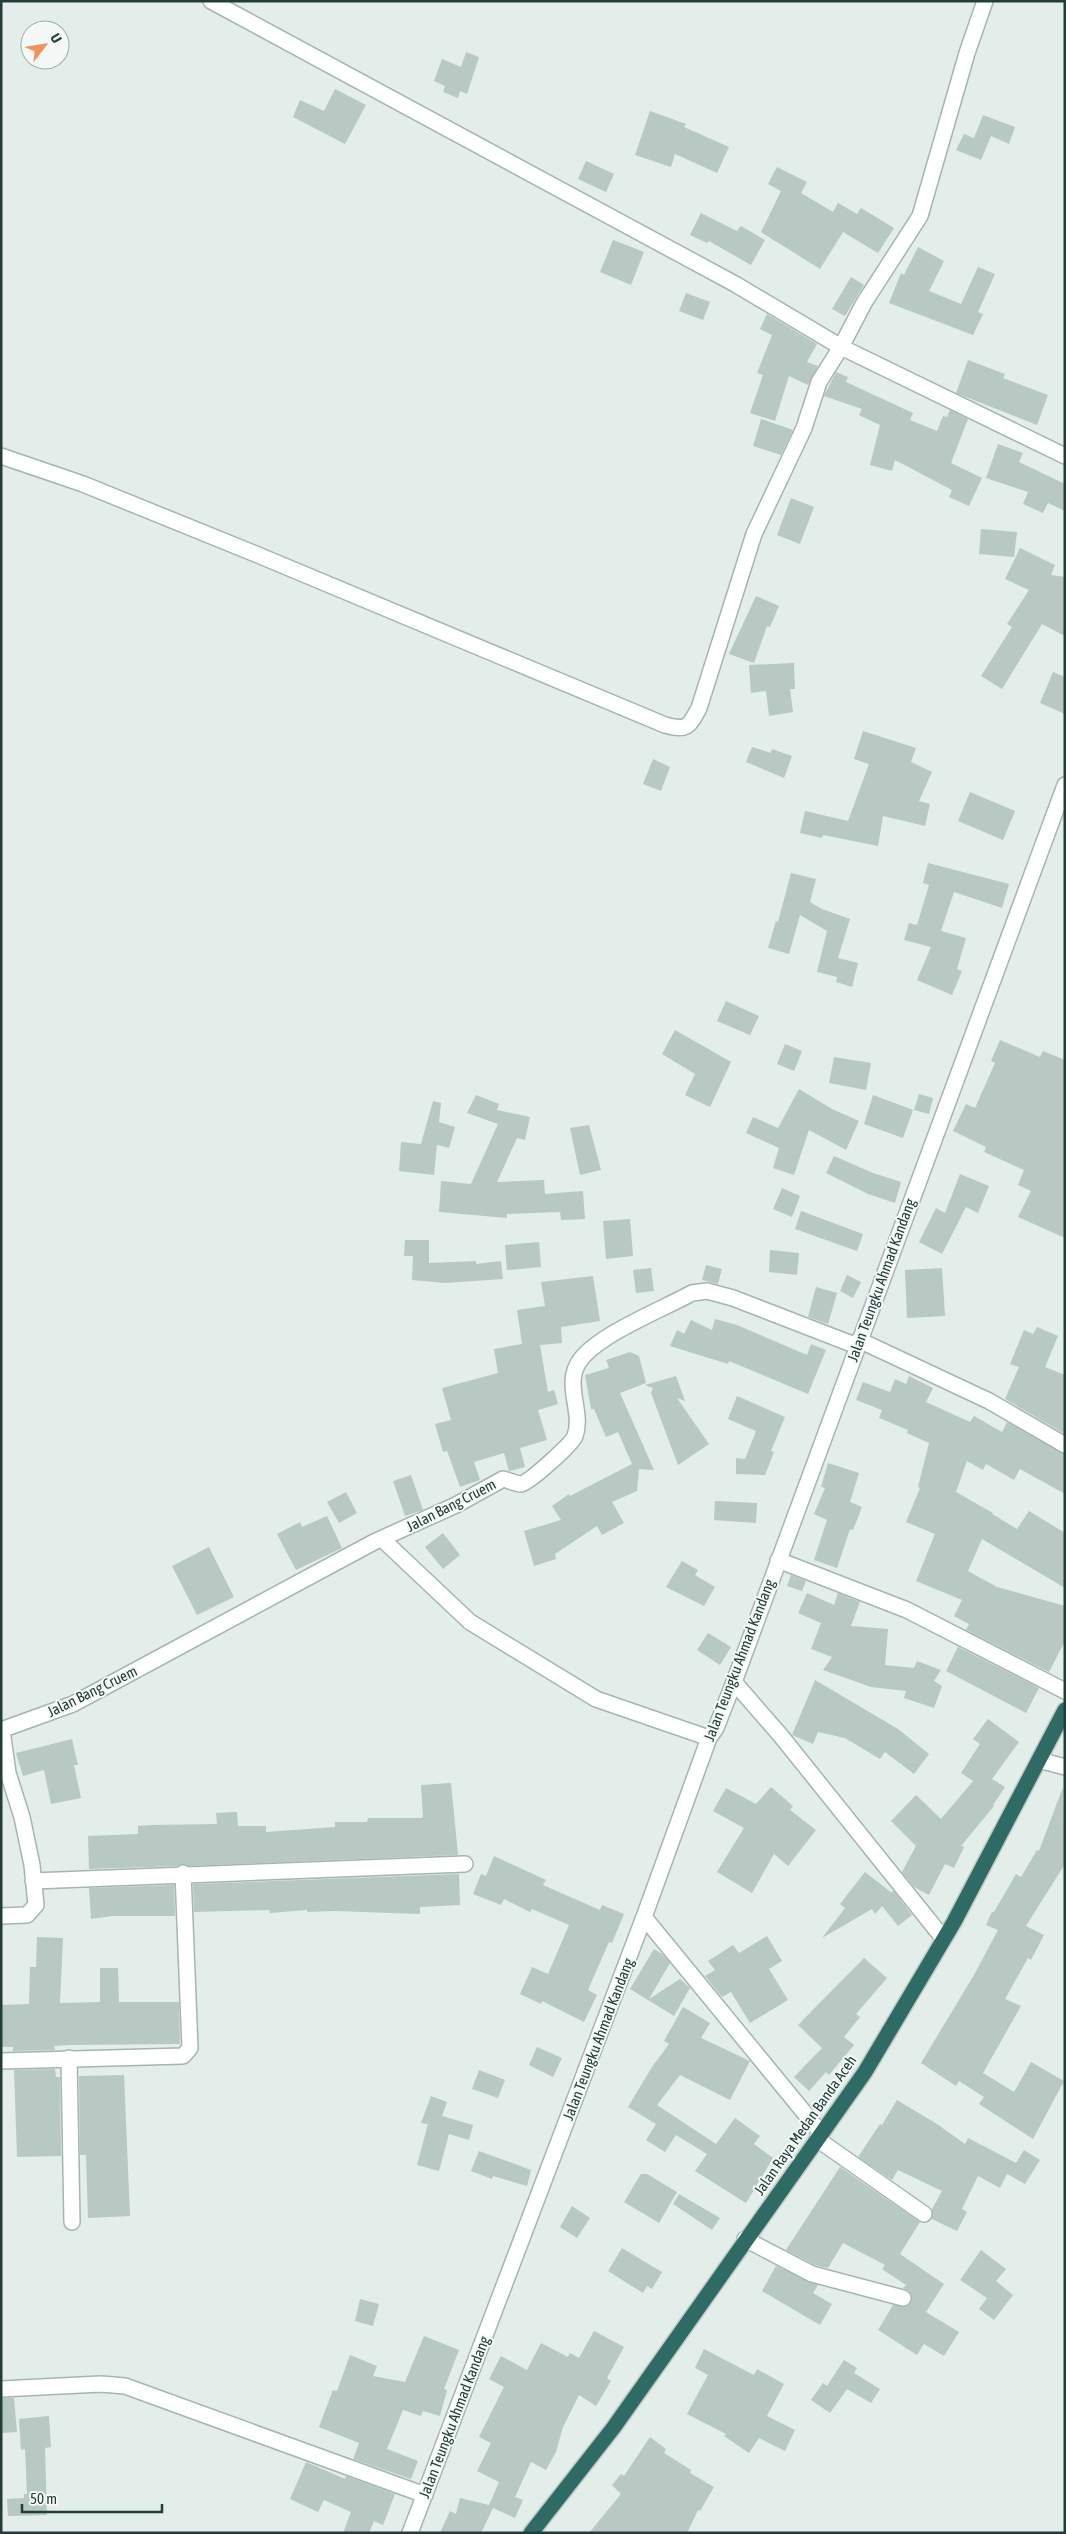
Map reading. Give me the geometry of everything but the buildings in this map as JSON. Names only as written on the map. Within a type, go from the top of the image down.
[{"type":"highway","name":"Jalan Raya Medan Banda Aceh","points":[[531,2533],[614,2427],[745,2239],[865,2072],[944,1938],[1065,1710]]},
{"type":"street","points":[[211,1],[735,284],[842,347],[1065,456]]},
{"type":"street","points":[[1,456],[92,488],[465,640],[665,725],[687,727],[699,708],[754,534],[804,428],[819,382],[842,347],[864,303],[920,216],[967,53],[985,1]]},
{"type":"street","name":"Jalan Teungku Ahmad Kandang","points":[[410,2533],[644,1917],[709,1738],[716,1728],[734,1682],[1065,785]]},
{"type":"street","name":"Jalan Bang Cruem","points":[[1,1730],[73,1704],[382,1539],[456,1504],[503,1479],[520,1484],[530,1480],[574,1438],[578,1416],[571,1388],[580,1360],[600,1342],[692,1293],[707,1291],[733,1298],[858,1343],[990,1401],[1065,1445]]},
{"type":"street","points":[[382,1539],[470,1622],[596,1699],[709,1738]]},
{"type":"street","points":[[778,1560],[907,1610],[1065,1691]]},
{"type":"street","points":[[734,1682],[787,1744],[944,1938]]},
{"type":"street","points":[[1,1730],[8,1774],[22,1817],[36,1906],[27,1915],[1,1916]]},
{"type":"street","points":[[1040,1760],[1065,1767]]},
{"type":"street","points":[[33,1881],[184,1873],[465,1864]]},
{"type":"street","points":[[1,2061],[183,2056],[188,2053],[190,2048],[184,1873]]},
{"type":"street","points":[[644,1917],[819,2136],[924,2214]]},
{"type":"street","points":[[68,2058],[72,2222]]},
{"type":"street","points":[[745,2239],[812,2274],[903,2298]]},
{"type":"street","points":[[1,2389],[100,2384],[125,2386],[424,2496]]}]
